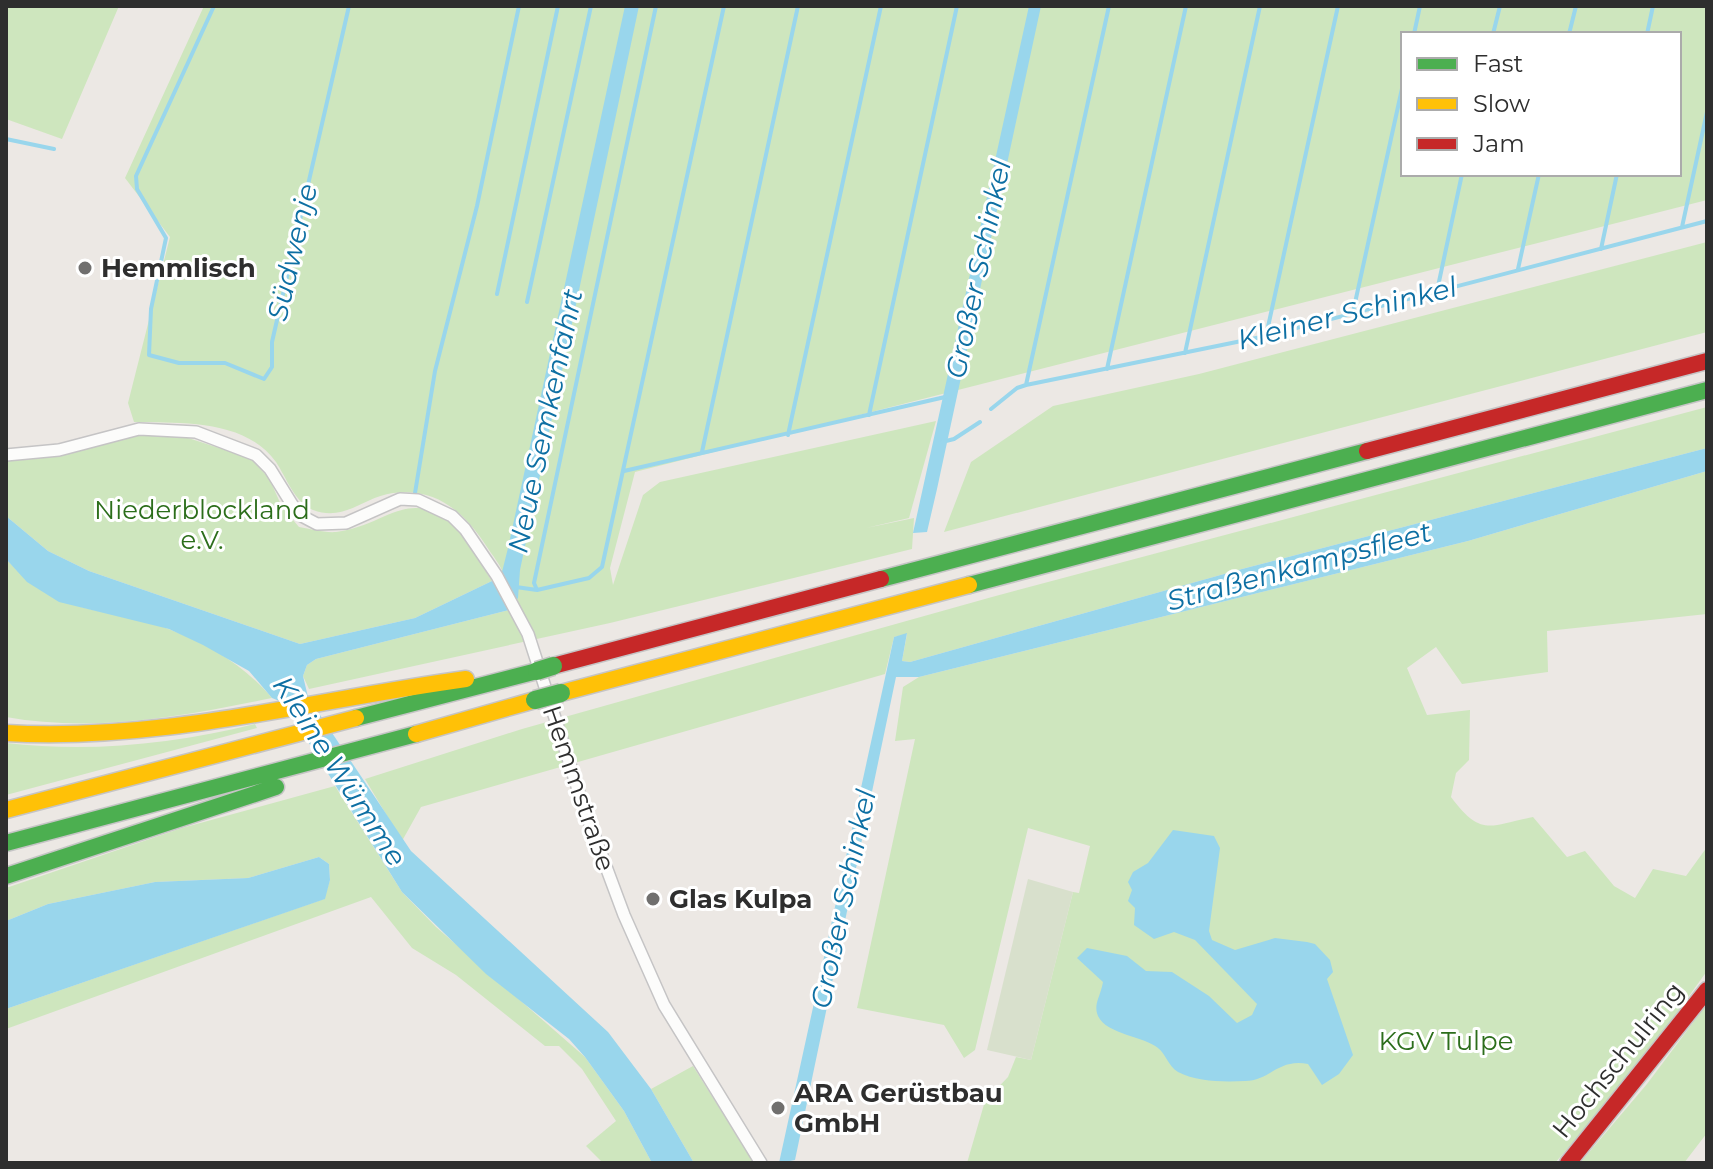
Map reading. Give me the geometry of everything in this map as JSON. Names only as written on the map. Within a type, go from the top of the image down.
[{"type":"main road","points":[[6,810],[1707,361]]},
{"type":"main road","points":[[6,876],[393,741],[535,700],[1707,390]]},
{"type":"main road","points":[[6,733],[118,737],[251,716],[361,694],[536,670]]},
{"type":"main road","points":[[6,843],[290,776]]},
{"type":"main road","name":"Hochschulring","points":[[1568,1163],[1707,990]]},
{"type":"street","name":"Hemmstraße","points":[[10,456],[59,450],[139,429],[196,432],[256,455],[270,469],[298,514],[317,524],[346,523],[400,499],[429,504],[452,516],[465,529],[497,576],[528,634],[583,805],[624,915],[664,1005],[761,1163]]},
{"type":"green space","points":[[6,6],[119,6],[62,139],[6,119]]},
{"type":"green space","points":[[204,6],[1707,6],[1707,200],[635,472],[610,568],[613,585],[643,495],[660,482],[936,421],[909,518],[866,528],[914,518],[912,549],[610,623],[309,689],[303,676],[307,665],[316,659],[509,610],[503,573],[469,523],[436,498],[409,492],[393,493],[344,511],[324,513],[307,507],[296,496],[276,462],[263,448],[247,438],[211,426],[134,422],[128,403],[170,237],[125,178]]},
{"type":"green space","points":[[1707,242],[1707,332],[944,532],[971,462],[1053,406],[1199,374]]},
{"type":"green space","points":[[1707,407],[1707,448],[1242,569],[910,662],[902,661],[907,634],[894,637],[885,674],[421,807],[402,841],[365,779],[522,729],[992,597]]},
{"type":"green space","name":"Niederblockland e.V.","points":[[129,436],[182,436],[250,458],[269,478],[282,507],[299,527],[336,532],[400,510],[428,510],[444,518],[462,534],[492,581],[415,618],[300,644],[89,571],[48,551],[6,516],[6,459],[55,457]]},
{"type":"green space","name":"KGV Tulpe","points":[[1707,471],[1707,614],[1547,631],[1548,672],[1462,684],[1436,647],[1407,668],[1427,715],[1470,710],[1469,760],[1456,773],[1451,797],[1470,818],[1479,823],[1496,825],[1533,817],[1567,857],[1585,851],[1614,886],[1635,898],[1653,869],[1686,876],[1707,847],[1707,971],[1640,1064],[1555,1163],[967,1163],[985,1101],[1008,1077],[1016,1057],[1031,1060],[1073,892],[1079,893],[1090,846],[1028,828],[975,1050],[964,1058],[944,1025],[857,1008],[915,739],[895,741],[903,687],[919,677],[1468,541]]},
{"type":"green space","points":[[6,559],[26,579],[65,602],[146,622],[199,642],[238,666],[272,698],[173,716],[106,723],[39,722],[6,717]]},
{"type":"green space","points":[[255,724],[257,728],[6,795],[6,743],[69,747],[131,745],[193,737]]},
{"type":"green space","points":[[335,786],[402,892],[436,927],[585,1057],[624,1111],[652,1163],[603,1163],[586,1146],[616,1121],[582,1069],[559,1046],[545,1046],[456,975],[412,948],[371,897],[6,1029],[6,1009],[324,899],[330,880],[329,864],[319,857],[248,878],[155,882],[48,904],[6,921],[6,888],[182,828]]},
{"type":"green space","points":[[1028,879],[1073,892],[1031,1060],[987,1050]]},
{"type":"green space","points":[[1707,1004],[1707,1133],[1684,1163],[1580,1163],[1647,1084]]},
{"type":"green space","points":[[693,1066],[754,1163],[694,1163],[651,1089]]},
{"type":"water","points":[[625,6],[639,6],[520,570],[518,598],[509,610],[316,659],[307,665],[303,676],[308,697],[411,851],[608,1032],[651,1089],[694,1163],[652,1163],[624,1111],[569,1039],[486,974],[402,892],[284,703],[272,698],[249,671],[169,629],[59,602],[27,582],[6,559],[6,516],[48,551],[89,571],[300,644],[415,618],[492,581],[502,572],[508,548]]},
{"type":"water","name":"Großer Schinkel","points":[[1029,6],[1041,6],[937,489],[927,532],[913,533]]},
{"type":"water","points":[[1707,448],[1707,471],[1468,541],[919,677],[896,677],[795,1160],[779,1163],[894,637],[907,633],[902,661],[910,662],[1242,569]]},
{"type":"water","points":[[1173,830],[1214,836],[1220,848],[1209,931],[1212,940],[1235,950],[1275,938],[1307,942],[1315,944],[1330,960],[1333,972],[1327,979],[1353,1055],[1339,1074],[1322,1085],[1308,1064],[1298,1063],[1254,1080],[1194,1078],[1178,1072],[1158,1048],[1107,1026],[1100,1019],[1096,1011],[1103,982],[1077,958],[1087,948],[1127,956],[1146,971],[1172,972],[1209,996],[1237,1023],[1252,1015],[1257,1004],[1195,940],[1174,932],[1154,939],[1134,925],[1135,908],[1128,901],[1132,890],[1128,882],[1133,872],[1148,863]]},
{"type":"water","points":[[319,857],[329,864],[330,880],[325,899],[6,1009],[6,921],[48,904],[155,882],[248,878]]},
{"type":"waterway","name":"Südwenje","points":[[214,6],[136,176],[137,189],[166,238],[151,309],[149,355],[179,363],[225,363],[264,379],[272,367],[272,342],[349,6]]},
{"type":"waterway","points":[[415,493],[435,371],[477,206],[519,6]]},
{"type":"waterway","points":[[497,294],[558,6]]},
{"type":"waterway","points":[[527,302],[591,6]]},
{"type":"waterway","name":"Neue Semkenfahrt","points":[[656,6],[534,583],[537,590],[589,578],[602,567],[724,6]]},
{"type":"waterway","points":[[702,452],[798,6]]},
{"type":"waterway","points":[[788,435],[881,6]]},
{"type":"waterway","points":[[869,415],[957,6]]},
{"type":"waterway","points":[[1026,385],[1109,6]]},
{"type":"waterway","points":[[1107,369],[1186,6]]},
{"type":"waterway","points":[[1185,353],[1260,6]]},
{"type":"waterway","points":[[1266,336],[1338,6]]},
{"type":"waterway","points":[[1414,32],[1420,6]]},
{"type":"waterway","points":[[1494,32],[1500,6]]},
{"type":"waterway","points":[[1570,32],[1576,6]]},
{"type":"waterway","points":[[1647,32],[1653,6]]},
{"type":"waterway","points":[[1353,312],[1401,93]]},
{"type":"waterway","points":[[1682,227],[1707,112]]},
{"type":"waterway","points":[[6,139],[54,149]]},
{"type":"waterway","points":[[1437,291],[1462,176]]},
{"type":"waterway","points":[[1518,269],[1539,176]]},
{"type":"waterway","points":[[1601,249],[1617,176]]},
{"type":"waterway","name":"Kleiner Schinkel","points":[[991,409],[1017,388],[1026,385],[1266,336],[1707,221]]},
{"type":"waterway","points":[[624,471],[945,397]]},
{"type":"waterway","name":"Kleiner Schinkel","points":[[942,442],[954,439],[980,422]]},
{"type":"waterway","points":[[516,587],[537,590]]},
{"type":"traffic: fast","points":[[969,585],[1707,390]]},
{"type":"traffic: fast","points":[[881,579],[1367,451]]},
{"type":"traffic: fast","points":[[537,671],[553,666]]},
{"type":"traffic: fast","points":[[356,718],[537,671]]},
{"type":"traffic: fast","points":[[535,700],[561,693]]},
{"type":"traffic: fast","points":[[6,843],[416,734]]},
{"type":"traffic: fast","points":[[6,876],[276,787]]},
{"type":"traffic: slow","points":[[561,693],[969,585]]},
{"type":"traffic: slow","points":[[6,733],[64,734],[179,725],[466,679]]},
{"type":"traffic: slow","points":[[416,734],[535,700]]},
{"type":"traffic: slow","points":[[6,810],[356,718]]},
{"type":"traffic: jam","points":[[1367,451],[1707,361]]},
{"type":"traffic: jam","points":[[553,666],[881,579]]},
{"type":"traffic: jam","points":[[1568,1163],[1707,990]]},
{"type":"place","name":"Hemmlisch","points":[[85,268]]},
{"type":"place","name":"Glas Kulpa","points":[[653,899]]},
{"type":"place","name":"ARA Gerüstbau GmbH","points":[[778,1108]]},
{"type":"water label","name":"Straßenkampsfleet","points":[[1299,566]]},
{"type":"water label","name":"Kleine Wümme","points":[[340,771]]}]
